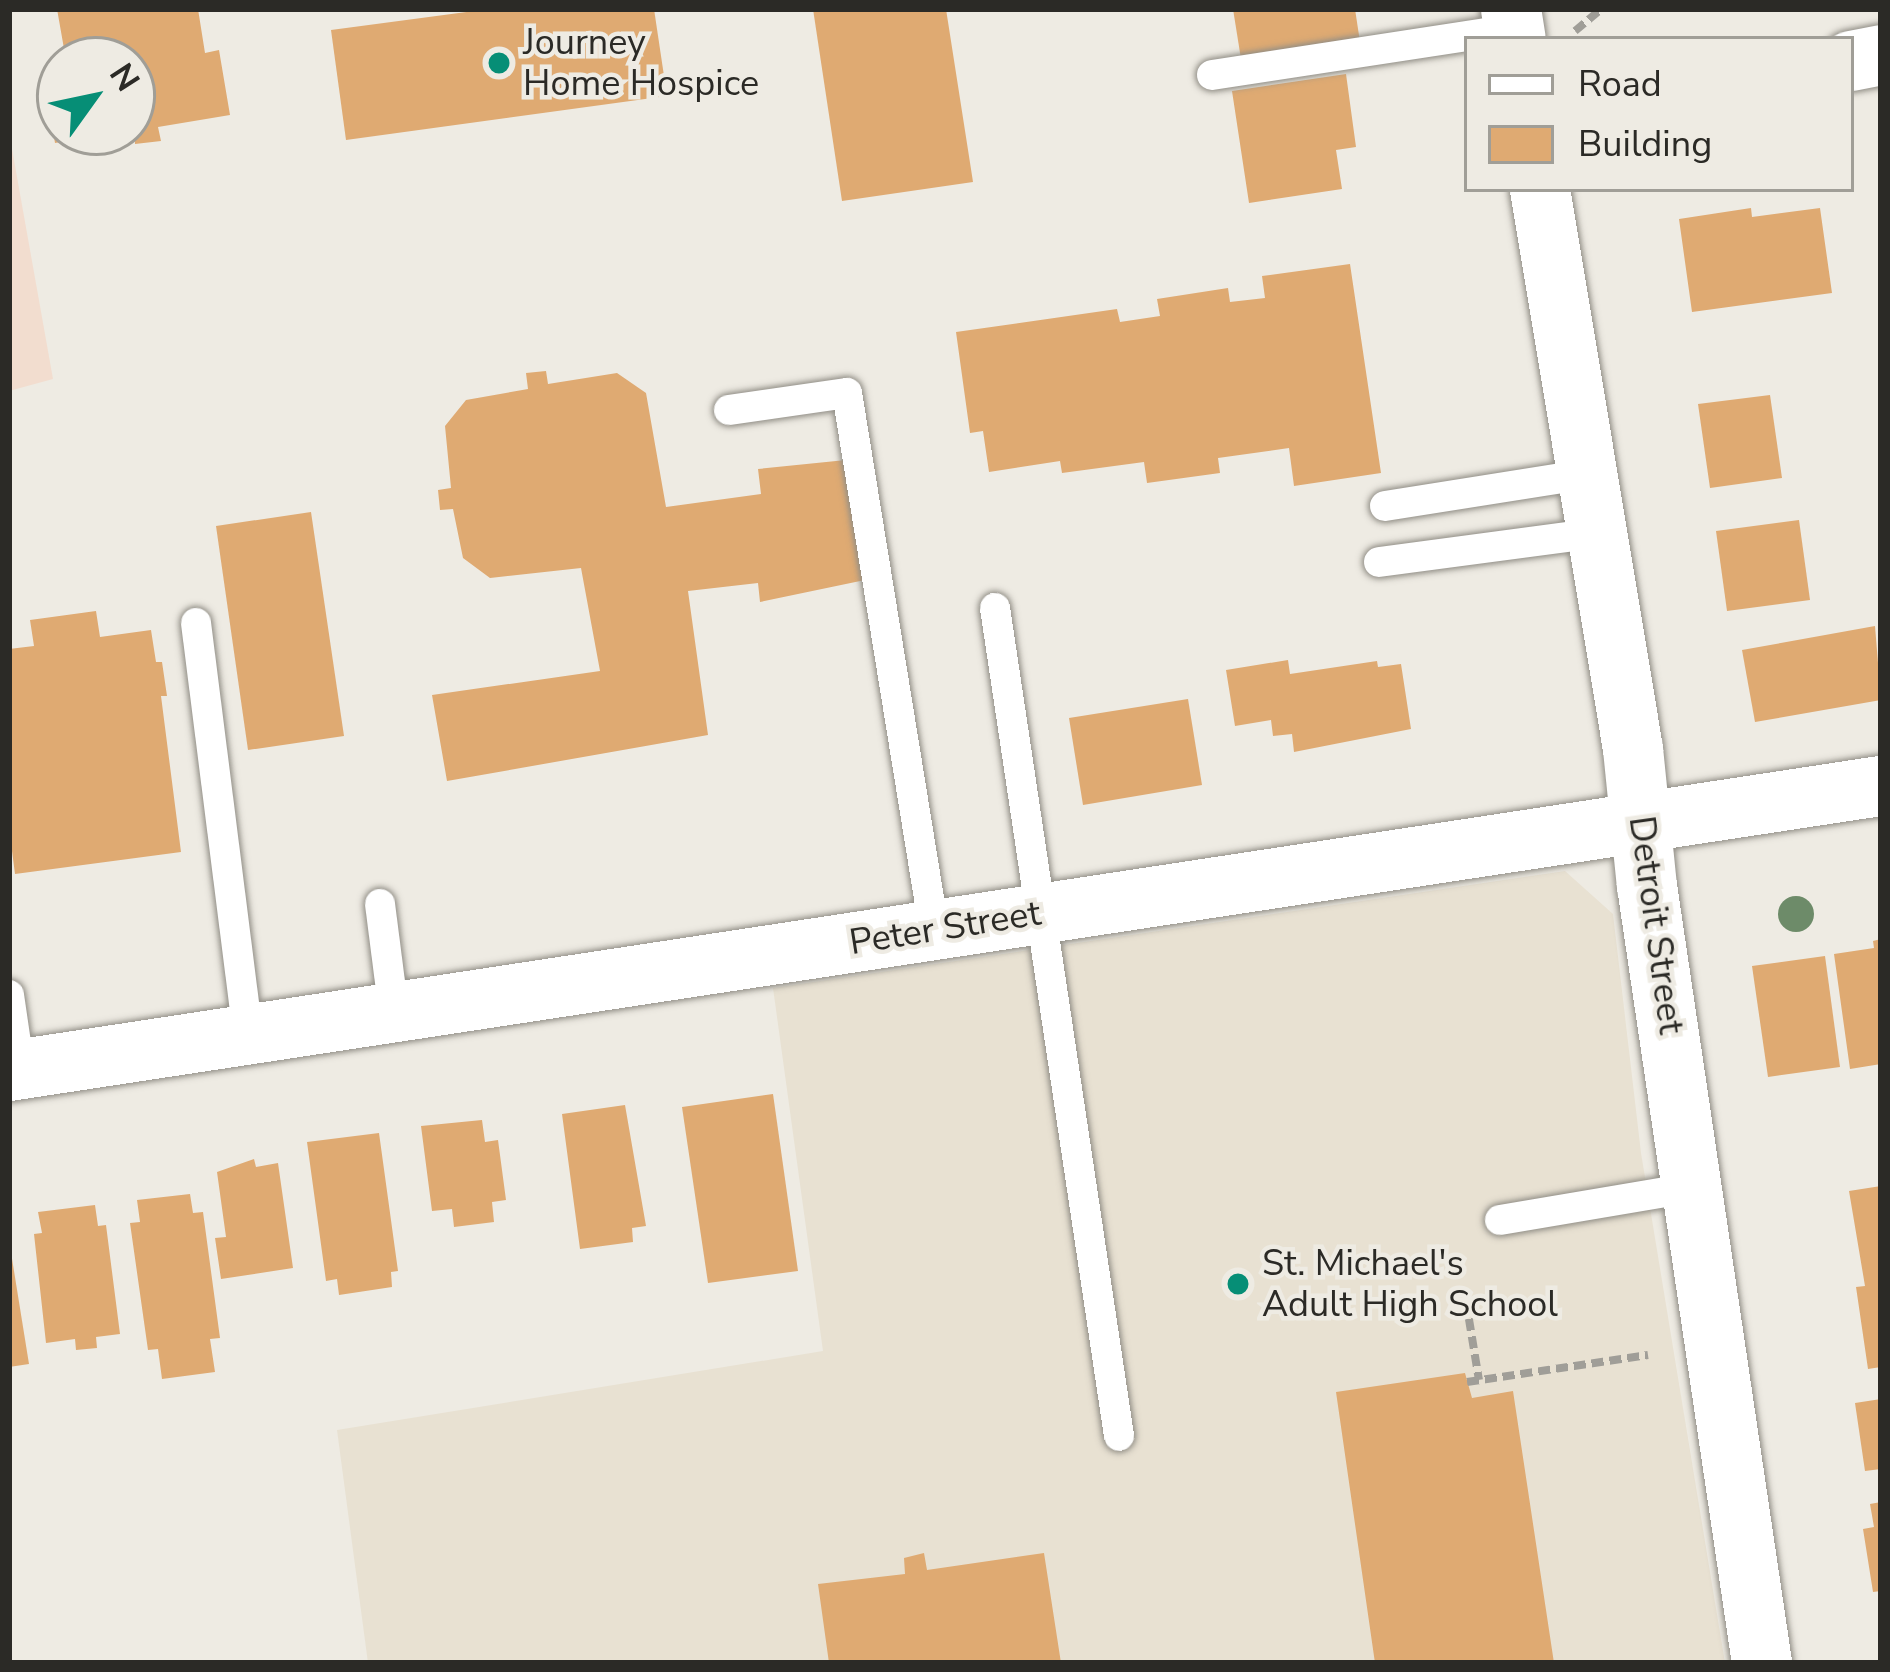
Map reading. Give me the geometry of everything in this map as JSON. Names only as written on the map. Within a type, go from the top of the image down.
[{"type":"street","name":"Detroit Street","points":[[1540,192],[1642,822],[1647,886],[1762,1663]]},
{"type":"street","name":"Peter Street","points":[[14,1070],[1881,786]]},
{"type":"lane","points":[[1212,75],[1513,26]]},
{"type":"lane","points":[[729,410],[848,392],[934,929]]},
{"type":"lane","points":[[1385,506],[1586,474]]},
{"type":"lane","points":[[1379,562],[1596,533]]},
{"type":"lane","points":[[995,608],[1119,1436]]},
{"type":"lane","points":[[196,622],[248,1034]]},
{"type":"lane","points":[[380,904],[394,1012]]},
{"type":"lane","points":[[9,995],[14,1070]]},
{"type":"lane","points":[[1500,1220],[1695,1187]]},
{"type":"path","points":[[1574,32],[1601,9]]},
{"type":"path","points":[[1466,1301],[1479,1380]]},
{"type":"path","points":[[1467,1382],[1648,1355]]},
{"type":"shaded area","points":[[9,132],[53,379],[9,391]]},
{"type":"shaded area","name":"St. Michael's Adult High School","points":[[1565,871],[1613,914],[1641,1153],[1725,1663],[368,1663],[337,1430],[823,1351],[773,988]]},
{"type":"building","points":[[57,9],[198,9],[205,53],[219,50],[230,115],[158,127],[161,141],[156,142],[156,36],[62,36]]},
{"type":"building","name":"Journey Home Hospice","points":[[489,9],[654,9],[667,96],[346,140],[331,30]]},
{"type":"building","points":[[813,9],[946,9],[973,182],[842,201]]},
{"type":"building","points":[[1233,9],[1355,9],[1360,42],[1241,59]]},
{"type":"building","points":[[1346,74],[1356,147],[1336,150],[1342,189],[1249,203],[1232,91]]},
{"type":"building","points":[[1751,208],[1752,217],[1820,208],[1832,293],[1692,312],[1679,219]]},
{"type":"building","points":[[1350,264],[1381,473],[1294,486],[1289,448],[1218,458],[1220,473],[1147,483],[1144,462],[1062,473],[1060,461],[989,472],[983,431],[970,433],[956,332],[1117,309],[1120,322],[1160,316],[1157,299],[1228,288],[1230,302],[1265,298],[1262,276]]},
{"type":"building","points":[[546,371],[548,384],[617,373],[646,393],[666,507],[761,494],[758,469],[846,460],[865,580],[760,602],[758,583],[688,591],[708,735],[447,781],[432,695],[600,671],[581,568],[490,578],[463,558],[453,509],[440,510],[438,490],[451,488],[445,426],[466,400],[528,389],[526,373]]},
{"type":"building","points":[[1770,395],[1782,478],[1710,488],[1698,404]]},
{"type":"building","points":[[311,512],[344,736],[248,750],[216,526]]},
{"type":"building","points":[[1799,520],[1810,600],[1727,611],[1716,531]]},
{"type":"building","points":[[96,611],[100,637],[151,630],[167,696],[161,696],[181,852],[15,874],[9,828],[9,649],[34,646],[30,620]]},
{"type":"building","points":[[1875,626],[1881,700],[1755,722],[1742,650]]},
{"type":"building","points":[[1288,660],[1290,674],[1377,661],[1378,667],[1401,664],[1411,729],[1294,752],[1292,734],[1273,736],[1271,720],[1235,726],[1226,670]]},
{"type":"building","points":[[1188,699],[1202,785],[1083,805],[1069,718]]},
{"type":"building","points":[[1881,939],[1881,1064],[1850,1069],[1834,954],[1874,948],[1873,941]]},
{"type":"building","points":[[1825,956],[1840,1067],[1768,1077],[1752,966]]},
{"type":"building","points":[[773,1094],[798,1271],[708,1283],[682,1107]]},
{"type":"building","points":[[625,1105],[646,1226],[632,1228],[633,1242],[580,1249],[562,1114]]},
{"type":"building","points":[[482,1120],[485,1142],[498,1140],[506,1200],[492,1202],[494,1222],[454,1227],[452,1209],[432,1211],[421,1126]]},
{"type":"building","points":[[379,1133],[398,1271],[391,1272],[392,1287],[339,1295],[337,1279],[326,1281],[307,1142]]},
{"type":"building","points":[[254,1159],[256,1167],[278,1163],[293,1268],[221,1279],[215,1238],[226,1237],[217,1172]]},
{"type":"building","points":[[1881,1186],[1881,1367],[1868,1369],[1856,1287],[1865,1286],[1849,1191]]},
{"type":"building","points":[[190,1194],[193,1213],[203,1212],[220,1338],[210,1339],[215,1372],[162,1379],[158,1349],[148,1350],[130,1223],[140,1222],[137,1200]]},
{"type":"building","points":[[95,1205],[98,1226],[106,1225],[120,1334],[96,1337],[97,1348],[76,1350],[75,1339],[46,1343],[34,1234],[42,1233],[38,1212]]},
{"type":"building","points":[[9,1240],[29,1364],[9,1367]]},
{"type":"building","points":[[1465,1373],[1472,1398],[1513,1391],[1554,1663],[1375,1663],[1336,1392]]},
{"type":"building","points":[[1881,1399],[1881,1469],[1865,1471],[1855,1403]]},
{"type":"building","points":[[1881,1502],[1881,1591],[1873,1592],[1863,1529],[1874,1527],[1870,1504]]},
{"type":"building","points":[[924,1553],[927,1570],[1044,1553],[1061,1663],[829,1663],[818,1584],[905,1574],[904,1558]]},
{"type":"place","name":"Journey Home Hospice","points":[[499,63]]},
{"type":"place","name":"St. Michael's Adult High School","points":[[1238,1284]]}]
